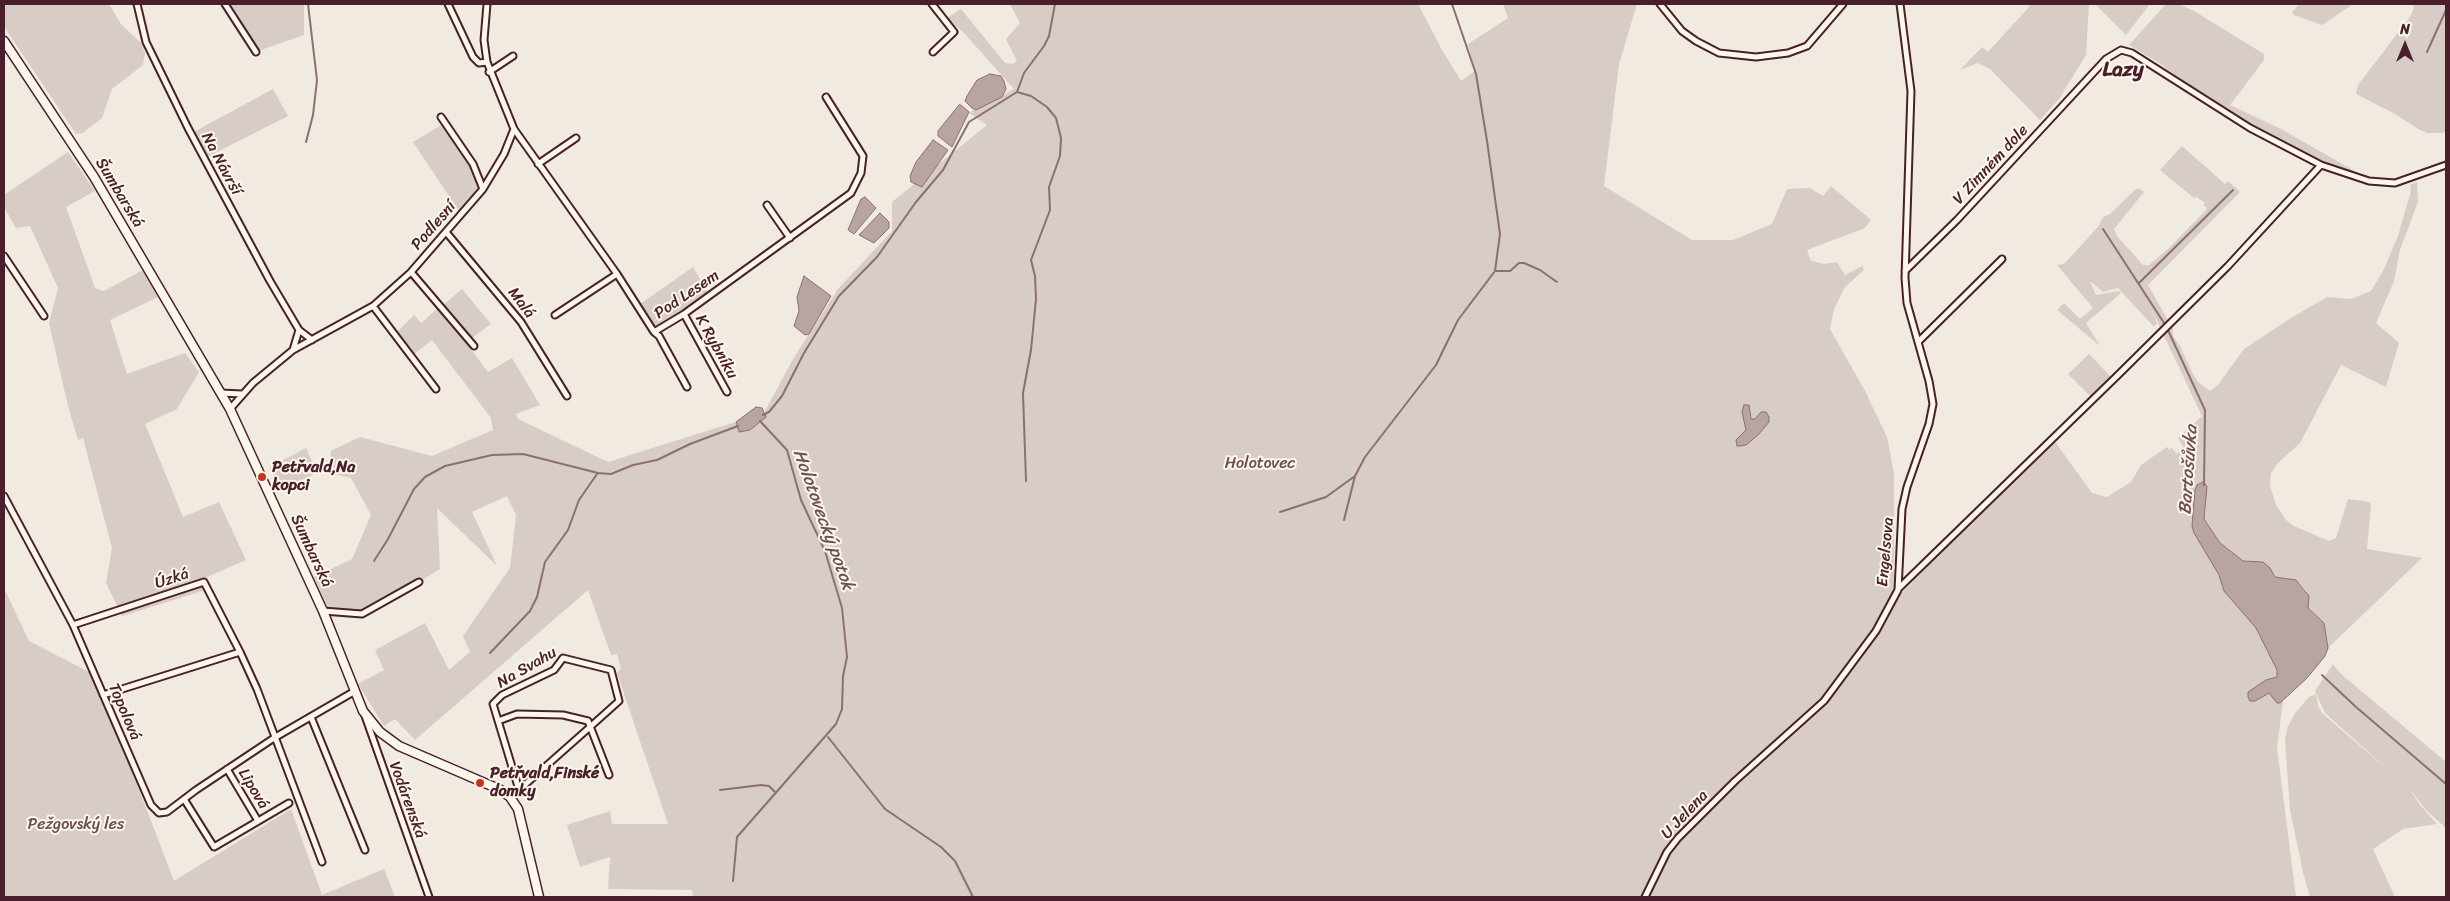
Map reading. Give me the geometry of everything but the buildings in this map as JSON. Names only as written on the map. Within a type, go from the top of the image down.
[{"type":"street","name":"Na Návrší","points":[[137,4],[146,42],[188,128],[270,281],[299,330],[312,340]]},
{"type":"street","points":[[225,4],[256,52]]},
{"type":"street","points":[[448,4],[473,57],[479,63],[486,62]]},
{"type":"street","points":[[487,4],[484,40],[486,62],[514,129]]},
{"type":"street","points":[[932,4],[954,32],[933,52]]},
{"type":"street","points":[[1660,4],[1682,31],[1696,41],[1719,53],[1756,57],[1788,53],[1807,46],[1843,4]]},
{"type":"street","points":[[1900,4],[1911,92],[1905,271]]},
{"type":"street","name":"Šumbarská","points":[[4,41],[94,177],[230,409],[323,611],[363,711],[380,732],[399,746],[501,790],[510,797]]},
{"type":"street","name":"V Zimném dole","points":[[1905,271],[1958,220],[2106,59],[2121,50],[2132,53],[2250,128],[2321,166],[2369,181],[2395,184],[2446,165]]},
{"type":"street","points":[[489,72],[513,56]]},
{"type":"street","name":"Pod Lesem","points":[[514,129],[617,274],[654,332],[684,314],[846,198],[856,185],[863,156],[826,98]]},
{"type":"street","points":[[441,117],[473,164],[483,189]]},
{"type":"street","name":"Podlesní","points":[[230,409],[242,394],[293,350],[373,306],[410,272],[483,189],[504,154],[514,129]]},
{"type":"street","points":[[538,164],[576,138]]},
{"type":"street","points":[[1898,590],[2228,266],[2321,166]]},
{"type":"street","points":[[767,206],[790,238]]},
{"type":"street","name":"Malá","points":[[446,232],[521,322],[567,396]]},
{"type":"street","points":[[4,256],[44,316]]},
{"type":"street","points":[[1918,342],[2002,259]]},
{"type":"street","name":"Engelsova","points":[[1735,781],[1824,701],[1876,631],[1898,590],[1902,509],[1907,486],[1930,424],[1933,404],[1929,380],[1907,303],[1905,271]]},
{"type":"street","points":[[410,272],[474,346]]},
{"type":"street","points":[[555,316],[617,274]]},
{"type":"street","points":[[373,306],[436,389]]},
{"type":"street","name":"K Rybníku","points":[[684,314],[727,392]]},
{"type":"street","points":[[293,350],[299,330]]},
{"type":"street","points":[[654,332],[659,336],[687,387]]},
{"type":"street","points":[[221,393],[242,394]]},
{"type":"street","name":"Topolová","points":[[4,496],[73,625],[154,810],[159,813],[167,812],[274,738],[356,691]]},
{"type":"street","name":"Úzká","points":[[73,625],[204,582],[240,652],[274,738]]},
{"type":"street","points":[[323,611],[362,614],[419,582]]},
{"type":"street","points":[[104,695],[240,652]]},
{"type":"street","name":"Na Svahu","points":[[510,797],[519,790],[620,701],[611,670],[563,658],[554,670],[502,695],[493,704],[519,790]]},
{"type":"street","name":"Vodárenská","points":[[363,711],[429,897]]},
{"type":"street","points":[[498,721],[517,714],[563,714],[588,721],[609,774]]},
{"type":"street","points":[[311,717],[365,850]]},
{"type":"street","points":[[274,738],[322,862]]},
{"type":"street","name":"Lipová","points":[[227,769],[258,821]]},
{"type":"street","name":"U Jelena","points":[[1645,897],[1668,852],[1678,838],[1735,781]]},
{"type":"street","points":[[510,797],[518,809],[539,897]]},
{"type":"street","name":"Lipová","points":[[184,799],[214,847],[288,803]]},
{"type":"green space","points":[[4,4],[109,4],[121,24],[141,43],[145,53],[143,65],[112,89],[102,118],[83,133],[76,134],[7,31],[4,24]]},
{"type":"green space","points":[[231,4],[304,4],[304,35],[258,51]]},
{"type":"green space","name":"Holotovec","points":[[1010,4],[1418,4],[1461,81],[1475,71],[1468,44],[1508,18],[1503,4],[1637,4],[1619,64],[1604,186],[1692,240],[1733,240],[1772,224],[1787,189],[1810,188],[1823,196],[1831,186],[1871,220],[1865,228],[1807,250],[1811,261],[1824,264],[1837,262],[1845,275],[1862,266],[1864,270],[1845,287],[1834,309],[1830,329],[1865,391],[1887,437],[1894,473],[1894,600],[1868,642],[1872,643],[1895,600],[2053,439],[2092,493],[2107,497],[2131,482],[2141,465],[2167,447],[2170,451],[2171,447],[2177,454],[2183,446],[2178,438],[2202,416],[2149,304],[2157,323],[2154,327],[2118,288],[2103,292],[2090,281],[2096,295],[2119,291],[2121,293],[2086,323],[2100,346],[2057,310],[2064,303],[2080,319],[2093,308],[2057,265],[2064,264],[2098,227],[2103,217],[2110,214],[2136,189],[2138,188],[2144,192],[2114,229],[2117,236],[2143,265],[2149,265],[2169,248],[2205,211],[2207,208],[2203,205],[2205,203],[2197,197],[2194,198],[2160,170],[2182,146],[2225,184],[2228,181],[2240,192],[2148,285],[2173,329],[2173,336],[2180,346],[2193,374],[2198,382],[2210,391],[2218,385],[2244,349],[2291,318],[2327,297],[2351,299],[2371,291],[2384,269],[2398,236],[2411,191],[2410,185],[2417,182],[2418,202],[2400,250],[2394,281],[2376,323],[2399,343],[2386,387],[2341,365],[2300,443],[2277,464],[2271,473],[2270,486],[2276,505],[2286,520],[2294,526],[2329,541],[2336,538],[2348,499],[2369,502],[2371,504],[2367,549],[2422,558],[2328,648],[2324,623],[2308,608],[2306,590],[2296,580],[2275,577],[2270,568],[2259,561],[2243,561],[2220,543],[2204,519],[2206,505],[2203,482],[2199,483],[2194,504],[2194,533],[2220,575],[2224,591],[2256,628],[2277,670],[2277,677],[2266,680],[2249,692],[2248,697],[2255,701],[2269,693],[2280,703],[2283,701],[2277,748],[2296,897],[693,897],[692,890],[608,889],[610,857],[580,867],[567,825],[610,811],[612,824],[668,824],[617,673],[621,669],[617,654],[611,655],[588,590],[415,740],[395,719],[384,726],[358,684],[384,670],[375,650],[425,623],[449,670],[470,652],[463,636],[510,568],[516,515],[507,496],[472,512],[497,566],[437,508],[440,569],[361,618],[331,615],[314,577],[352,559],[371,515],[351,478],[330,473],[331,451],[360,437],[432,456],[493,430],[491,418],[432,340],[413,355],[397,332],[414,315],[421,323],[439,307],[488,372],[512,358],[540,405],[516,414],[518,419],[608,462],[764,413],[793,359],[838,289],[892,231],[892,202],[987,125],[969,113],[1014,89],[964,33],[947,18],[961,9],[1005,63],[1013,64],[1017,61],[1006,39],[1020,23]],"holes":[[[1750,410],[1751,419],[1755,419],[1761,412],[1769,422],[1746,445],[1736,440],[1746,430]]]},
{"type":"green space","points":[[2027,4],[2089,4],[2086,55],[2059,99],[2040,120],[1990,69],[1978,63],[1960,70],[1982,47],[1988,52],[2030,6]]},
{"type":"green space","points":[[2095,4],[2150,4],[2126,35]]},
{"type":"green space","points":[[2166,4],[2179,4],[2194,11],[2264,54],[2264,60],[2230,105],[2283,130],[2358,173],[2352,174],[2317,162],[2267,135],[2215,104],[2159,63],[2129,45]]},
{"type":"green space","points":[[2299,4],[2353,4],[2322,25],[2294,15],[2292,13]]},
{"type":"green space","points":[[2413,4],[2446,4],[2446,131],[2442,133],[2428,133],[2420,130],[2395,114],[2356,94],[2358,85],[2410,17],[2414,8]]},
{"type":"green space","points":[[273,89],[288,116],[205,158],[192,133]]},
{"type":"green space","points":[[443,124],[470,167],[478,185],[477,189],[459,211],[413,142]]},
{"type":"green space","points":[[68,152],[95,191],[66,207],[95,288],[104,291],[143,270],[158,297],[110,320],[127,374],[185,353],[199,372],[177,409],[145,424],[183,517],[219,502],[246,560],[207,577],[212,588],[122,616],[106,583],[112,548],[83,438],[78,440],[68,406],[49,323],[58,288],[30,226],[16,228],[4,207],[4,195]]},
{"type":"green space","points":[[693,267],[709,294],[661,326],[653,326],[640,304]]},
{"type":"green space","points":[[462,289],[491,324],[472,338],[443,305]]},
{"type":"green space","points":[[2089,354],[2111,377],[2091,397],[2068,374]]},
{"type":"green space","points":[[306,448],[317,473],[280,490],[270,467]]},
{"type":"green space","name":"Pežgovský les","points":[[4,588],[29,641],[95,675],[174,881],[291,809],[322,895],[384,869],[395,897],[4,897]]},
{"type":"green space","points":[[2333,664],[2341,674],[2446,762],[2446,828],[2427,811],[2408,787],[2420,805],[2437,824],[2403,829],[2373,849],[2395,897],[2310,897],[2303,872],[2290,810],[2285,739],[2288,726],[2296,712],[2309,697],[2316,694],[2318,706],[2323,714],[2394,775],[2325,713],[2315,691]]},
{"type":"shaded area","points":[[990,74],[1001,76],[1006,89],[1002,97],[976,110],[965,101],[977,80]]},
{"type":"shaded area","points":[[959,105],[969,112],[952,147],[938,136],[938,131]]},
{"type":"shaded area","points":[[933,140],[948,150],[922,187],[911,182],[910,176],[916,162]]},
{"type":"shaded area","points":[[865,197],[876,208],[854,234],[848,230],[861,199]]},
{"type":"shaded area","points":[[880,213],[889,222],[889,228],[874,243],[859,235]]},
{"type":"shaded area","points":[[804,276],[831,296],[809,334],[805,335],[794,326],[799,311],[797,297]]},
{"type":"shaded area","points":[[1744,405],[1749,405],[1751,419],[1755,419],[1761,412],[1766,412],[1769,422],[1746,445],[1737,446],[1736,440],[1746,430],[1742,412]]},
{"type":"shaded area","points":[[756,407],[762,408],[766,417],[750,430],[739,432],[736,422]]},
{"type":"shaded area","points":[[2203,482],[2207,486],[2204,519],[2220,543],[2243,561],[2263,562],[2270,568],[2275,577],[2296,580],[2309,596],[2308,608],[2324,623],[2328,648],[2325,656],[2307,678],[2280,703],[2277,703],[2269,693],[2255,701],[2250,701],[2248,697],[2248,692],[2266,680],[2277,677],[2277,670],[2256,628],[2224,591],[2219,575],[2194,533],[2192,526],[2195,490],[2197,485]]},
{"type":"waterway","points":[[306,142],[313,115],[317,80],[308,4]]},
{"type":"waterway","name":"Holotovecký potok","points":[[763,415],[769,412],[782,396],[804,353],[839,296],[877,257],[916,202],[943,170],[969,122],[1017,92],[1024,73],[1049,36],[1055,4]]},
{"type":"waterway","points":[[1344,520],[1355,476],[1365,457],[1436,365],[1458,320],[1495,271],[1500,234],[1487,141],[1476,74],[1452,4]]},
{"type":"waterway","points":[[2427,52],[2446,10]]},
{"type":"waterway","points":[[1017,92],[1031,96],[1047,107],[1056,118],[1061,138],[1060,156],[1049,187],[1050,210],[1031,260],[1035,276],[1036,299],[1031,350],[1023,393],[1026,481]]},
{"type":"waterway","points":[[2139,283],[2233,190]]},
{"type":"waterway","name":"Bartošůvka","points":[[2103,229],[2164,323]]},
{"type":"waterway","points":[[1495,271],[1510,271],[1519,263],[1524,263],[1540,270],[1557,282]]},
{"type":"waterway","name":"Bartošůvka","points":[[2167,328],[2205,410],[2204,485]]},
{"type":"waterway","name":"Holotovecký potok","points":[[733,881],[737,837],[836,724],[842,709],[843,676],[847,657],[842,608],[825,551],[801,500],[787,450],[760,421]]},
{"type":"waterway","points":[[374,561],[388,539],[414,489],[425,477],[445,466],[492,455],[523,454],[598,473],[611,474],[633,465],[657,460],[690,444],[738,426]]},
{"type":"waterway","points":[[490,653],[530,611],[537,597],[545,562],[568,530],[579,500],[597,474]]},
{"type":"waterway","points":[[1280,512],[1326,497],[1355,476]]},
{"type":"waterway","name":"Bartošůvka","points":[[2322,675],[2356,707],[2446,784]]},
{"type":"waterway","points":[[828,737],[885,809],[941,847],[955,861],[973,897]]},
{"type":"waterway","points":[[720,790],[761,785],[769,786],[776,793]]},
{"type":"place","name":"Petřvald,Na kopci","points":[[262,477]]},
{"type":"place","name":"Petřvald,Finské domky","points":[[480,783]]},
{"type":"district","name":"Lazy","points":[[2123,71]]}]
